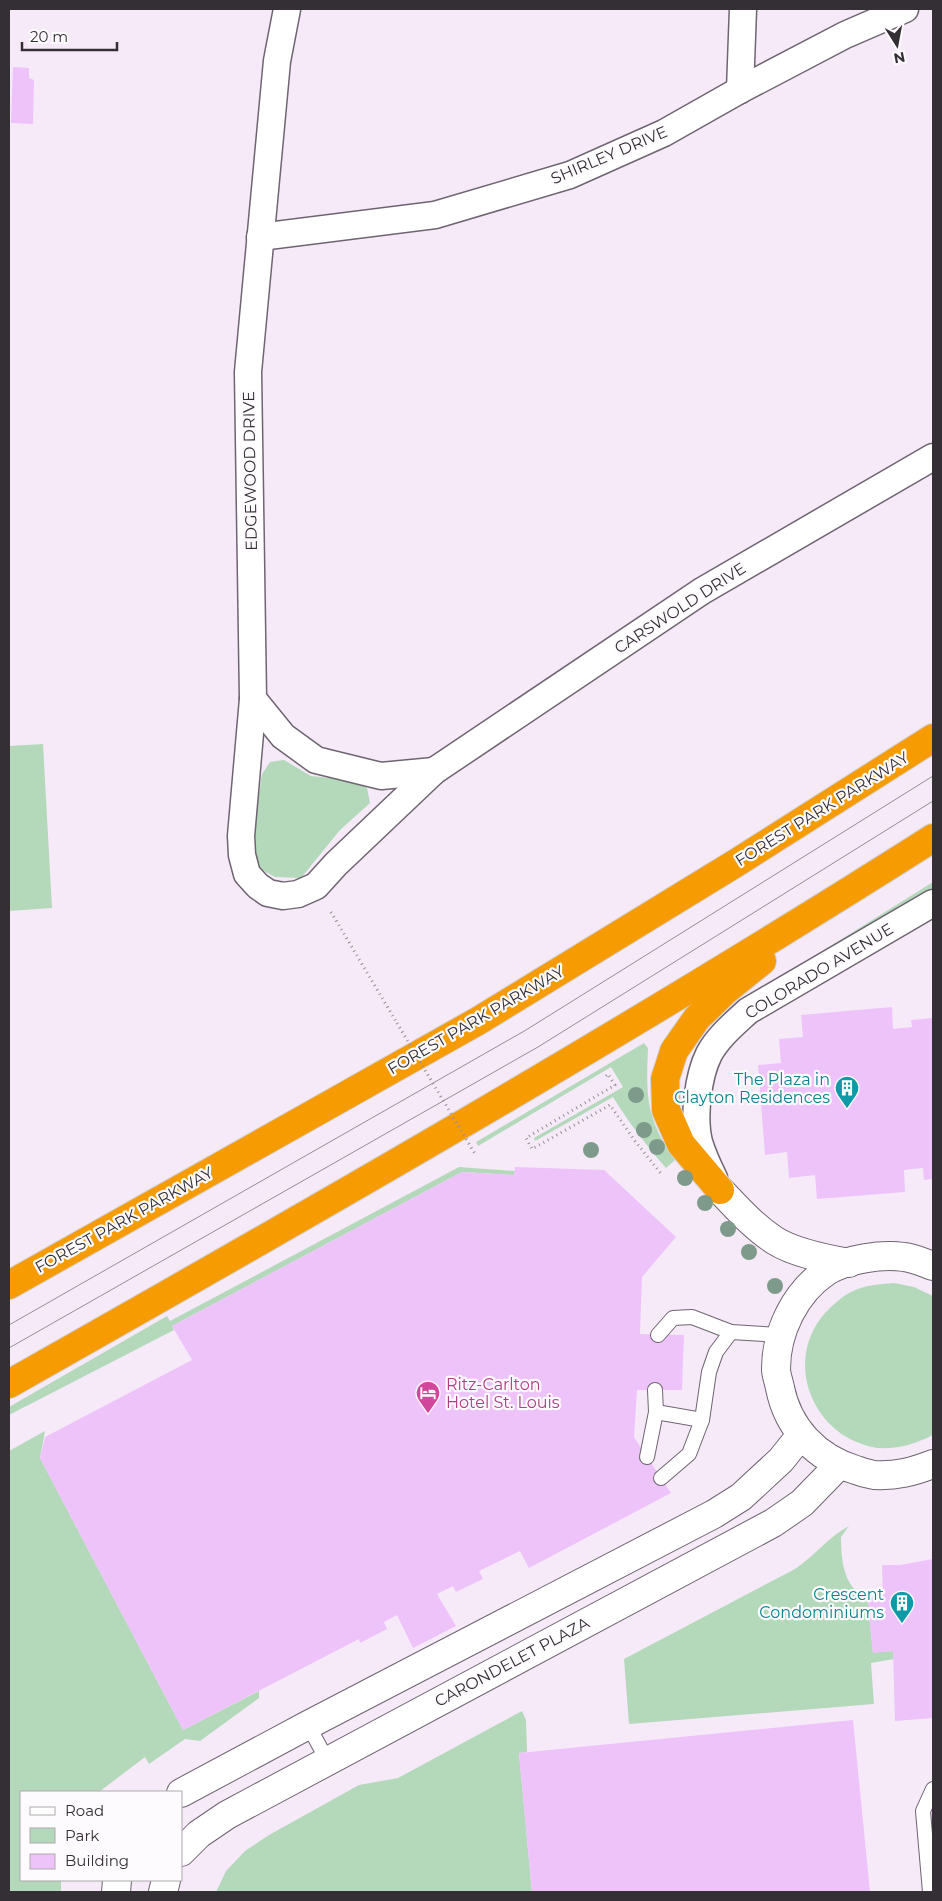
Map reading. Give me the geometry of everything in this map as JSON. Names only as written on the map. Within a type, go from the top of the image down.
[{"type":"highway","name":"FOREST PARK PARKWAY","points":[[9,1285],[478,1021],[736,864],[933,738]]},
{"type":"highway","points":[[9,1384],[538,1080],[933,838]]},
{"type":"highway","points":[[720,1190],[681,1144],[666,1110],[665,1079],[674,1050],[697,1018],[726,990],[860,884]]},
{"type":"street","name":"EDGEWOOD DRIVE","points":[[287,9],[277,61],[248,372],[253,699],[241,836],[242,855],[247,874],[258,886],[268,893],[283,896],[298,894]]},
{"type":"street","points":[[740,90],[743,9]]},
{"type":"street","name":"SHIRLEY DRIVE","points":[[260,237],[435,215],[570,175],[664,133],[740,90],[845,36],[905,9]]},
{"type":"street","name":"CARSWOLD DRIVE","points":[[298,894],[316,886],[336,864],[434,771],[702,591],[933,457]]},
{"type":"street","name":"CARSWOLD DRIVE","points":[[253,699],[283,736],[316,760],[381,776],[434,771]]},
{"type":"street","name":"COLORADO AVENUE","points":[[849,1263],[822,1258],[776,1242],[750,1222],[720,1190],[705,1161],[699,1140],[697,1112],[700,1079],[710,1053],[729,1028],[748,1011],[933,903]]},
{"type":"street","points":[[933,1266],[906,1257],[873,1256],[828,1271],[810,1285],[793,1306],[780,1335],[776,1370],[783,1404],[801,1435],[818,1452],[839,1465],[872,1475],[907,1474],[933,1464]]},
{"type":"street","points":[[182,1792],[714,1514],[741,1497],[781,1460],[801,1435]]},
{"type":"street","name":"CARONDELET PLAZA","points":[[182,1851],[199,1834],[227,1815],[327,1760],[773,1524],[802,1503],[839,1465]]},
{"type":"lane","points":[[658,1335],[673,1318],[692,1317],[731,1332],[780,1335]]},
{"type":"lane","points":[[661,1478],[689,1454],[702,1420],[709,1372],[716,1352],[731,1332]]},
{"type":"lane","points":[[647,1457],[656,1412],[655,1390]]},
{"type":"lane","points":[[656,1412],[702,1420]]},
{"type":"lane","points":[[308,1725],[327,1760]]},
{"type":"lane","points":[[930,1892],[923,1811],[933,1789]]},
{"type":"path","points":[[328,907],[475,1154],[483,1149]]},
{"type":"path","points":[[600,1080],[608,1074],[615,1085],[526,1138],[532,1149],[610,1105],[662,1175]]},
{"type":"green space","points":[[43,744],[52,908],[9,911],[9,746]]},
{"type":"green space","points":[[284,760],[311,776],[349,780],[360,779],[367,788],[370,803],[340,830],[301,878],[275,877],[253,865],[250,853],[262,774],[270,762]]},
{"type":"green space","points":[[933,882],[933,891],[789,972]]},
{"type":"green space","points":[[644,1043],[648,1048],[647,1080],[653,1119],[658,1132],[675,1160],[666,1168],[638,1134],[613,1097],[535,1141],[534,1138],[623,1087],[611,1067],[478,1146],[476,1142]]},
{"type":"green space","points":[[459,1167],[515,1171],[514,1175],[462,1172],[172,1326],[174,1330],[9,1415],[9,1407],[167,1316],[170,1321]]},
{"type":"green space","points":[[894,1283],[914,1287],[933,1296],[933,1435],[907,1445],[893,1448],[878,1448],[850,1439],[834,1428],[812,1398],[807,1381],[805,1363],[808,1345],[815,1328],[835,1303],[845,1295],[858,1289]]},
{"type":"green space","points":[[45,1431],[40,1458],[183,1730],[259,1691],[259,1698],[200,1741],[185,1739],[149,1764],[145,1757],[100,1791],[20,1791],[20,1881],[61,1881],[61,1892],[9,1892],[9,1451]]},
{"type":"green space","points":[[849,1526],[841,1537],[843,1563],[848,1580],[853,1587],[859,1593],[867,1596],[873,1652],[893,1651],[894,1659],[871,1663],[874,1704],[629,1724],[624,1659],[795,1569],[841,1530]]},
{"type":"green space","points":[[522,1711],[526,1720],[527,1752],[519,1753],[532,1892],[216,1892],[226,1871],[245,1851],[269,1835],[359,1785],[398,1778]]},
{"type":"building","points":[[13,67],[29,68],[29,78],[34,80],[33,124],[11,123]]},
{"type":"building","name":"The Plaza in Clayton Residences","points":[[892,1007],[893,1029],[912,1027],[911,1020],[933,1018],[933,1179],[924,1180],[923,1168],[904,1170],[905,1192],[817,1199],[815,1175],[789,1178],[787,1152],[765,1155],[758,1065],[781,1063],[779,1039],[803,1037],[801,1015]]},
{"type":"building","name":"Ritz-Carlton Hotel St. Louis","points":[[515,1167],[604,1170],[676,1237],[642,1277],[640,1334],[684,1335],[682,1390],[637,1390],[634,1437],[671,1493],[529,1568],[520,1551],[479,1571],[483,1579],[456,1592],[453,1586],[437,1594],[456,1626],[413,1648],[397,1615],[384,1622],[387,1629],[360,1643],[359,1639],[183,1730],[40,1458],[45,1437],[192,1360],[172,1326],[462,1172],[514,1175]]},
{"type":"building","name":"Crescent Condominiums","points":[[933,1559],[933,1718],[895,1721],[893,1651],[873,1653],[867,1596],[883,1597],[882,1565],[900,1565]]},
{"type":"building","points":[[853,1720],[870,1892],[532,1892],[519,1753]]},
{"type":"tram line","points":[[9,1325],[526,1030],[933,776]]},
{"type":"tram line","points":[[9,1348],[538,1047],[933,801]]},
{"type":"place","name":"The Plaza in Clayton Residences","points":[[847,1109]]},
{"type":"place","name":"Ritz-Carlton Hotel St. Louis","points":[[428,1414]]},
{"type":"place","name":"Crescent Condominiums","points":[[902,1624]]}]
